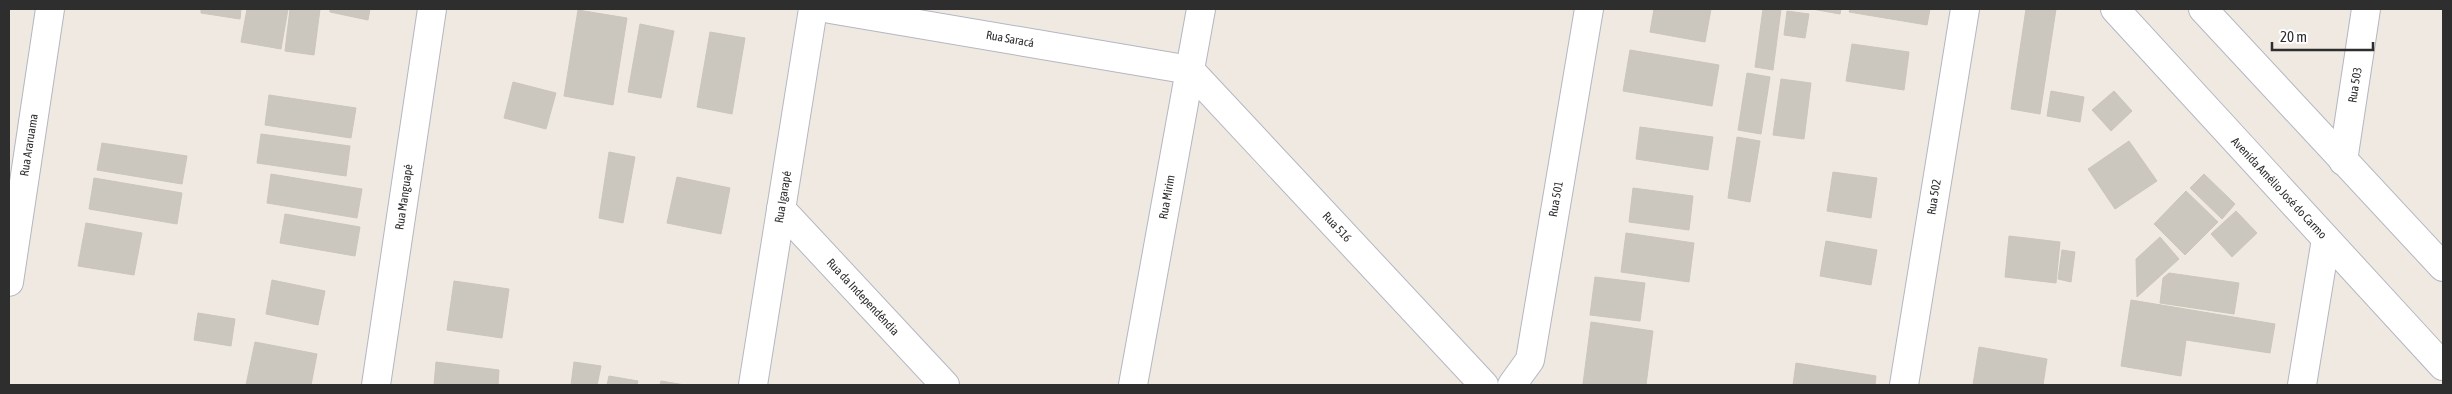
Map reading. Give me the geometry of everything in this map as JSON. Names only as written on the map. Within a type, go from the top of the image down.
[{"type":"street","name":"Rua Araruama","points":[[9,282],[50,9]]},
{"type":"street","name":"Rua Manguapé","points":[[376,385],[432,9]]},
{"type":"street","name":"Rua Igarapé","points":[[753,385],[813,9]]},
{"type":"street","name":"Rua Saracá","points":[[830,9],[1190,70]]},
{"type":"street","name":"Rua Mirim","points":[[1133,385],[1201,9]]},
{"type":"street","name":"Rua 501","points":[[1512,385],[1530,360],[1589,9]]},
{"type":"street","name":"Rua 502","points":[[1904,385],[1965,9]]},
{"type":"street","name":"Avenida Amélio José do Carmo","points":[[2115,9],[2443,366]]},
{"type":"street","points":[[2203,9],[2443,268]]},
{"type":"street","name":"Rua 503","points":[[2344,161],[2366,9]]},
{"type":"street","name":"Rua 516","points":[[1190,70],[1484,385]]},
{"type":"street","name":"Rua da Independêndia","points":[[781,209],[944,385]]},
{"type":"street","points":[[2302,385],[2326,239]]},
{"type":"building","points":[[201,9],[241,9],[240,19],[201,13]]},
{"type":"building","points":[[247,9],[288,9],[281,49],[241,42]]},
{"type":"building","points":[[290,9],[320,9],[314,55],[285,51]]},
{"type":"building","points":[[330,9],[370,9],[368,20],[330,12]]},
{"type":"building","points":[[1654,9],[1711,9],[1705,42],[1650,32]]},
{"type":"building","points":[[1763,9],[1781,9],[1773,70],[1755,67]]},
{"type":"building","points":[[1812,9],[1841,9],[1840,14]]},
{"type":"building","points":[[1850,9],[1930,9],[1927,25],[1849,12]]},
{"type":"building","points":[[2026,9],[2056,9],[2040,114],[2011,109]]},
{"type":"building","points":[[578,10],[627,18],[613,105],[564,96]]},
{"type":"building","points":[[1787,11],[1809,14],[1805,38],[1784,35]]},
{"type":"building","points":[[640,24],[674,31],[661,98],[628,92]]},
{"type":"building","points":[[710,32],[745,38],[732,114],[697,107]]},
{"type":"building","points":[[1852,44],[1909,52],[1904,90],[1846,81]]},
{"type":"building","points":[[1630,50],[1719,65],[1712,106],[1623,91]]},
{"type":"building","points":[[1747,73],[1770,77],[1761,134],[1738,130]]},
{"type":"building","points":[[1781,79],[1811,83],[1804,139],[1773,135]]},
{"type":"building","points":[[513,82],[556,93],[546,129],[504,118]]},
{"type":"building","points":[[2051,91],[2084,97],[2080,122],[2047,116]]},
{"type":"building","points":[[2114,91],[2132,111],[2111,131],[2092,110]]},
{"type":"building","points":[[269,95],[356,108],[351,138],[265,125]]},
{"type":"building","points":[[1640,127],[1713,137],[1708,170],[1636,159]]},
{"type":"building","points":[[261,134],[350,146],[346,176],[257,163]]},
{"type":"building","points":[[1737,137],[1760,141],[1750,202],[1728,198]]},
{"type":"building","points":[[2129,141],[2157,181],[2115,209],[2088,169]]},
{"type":"building","points":[[102,143],[187,156],[182,184],[97,170]]},
{"type":"building","points":[[609,152],[635,157],[623,223],[599,218]]},
{"type":"building","points":[[1833,172],[1877,178],[1871,218],[1827,211]]},
{"type":"building","points":[[271,174],[362,189],[357,218],[267,203]]},
{"type":"building","points":[[2204,174],[2235,204],[2222,219],[2190,188]]},
{"type":"building","points":[[677,177],[730,188],[721,234],[667,223]]},
{"type":"building","points":[[94,178],[182,193],[177,224],[89,209]]},
{"type":"building","points":[[1633,188],[1693,196],[1689,230],[1629,222]]},
{"type":"building","points":[[2186,191],[2218,222],[2185,255],[2154,224]]},
{"type":"building","points":[[2236,211],[2257,233],[2232,257],[2211,234]]},
{"type":"building","points":[[285,214],[360,227],[355,256],[280,243]]},
{"type":"building","points":[[86,223],[142,233],[134,275],[78,266]]},
{"type":"building","points":[[1626,233],[1694,243],[1689,282],[1621,272]]},
{"type":"building","points":[[2009,236],[2060,242],[2056,283],[2005,277]]},
{"type":"building","points":[[2160,237],[2179,259],[2137,297],[2136,259]]},
{"type":"building","points":[[1826,241],[1877,250],[1871,285],[1820,276]]},
{"type":"building","points":[[2062,250],[2075,252],[2071,282],[2058,279]]},
{"type":"building","points":[[2169,273],[2239,283],[2234,314],[2160,303],[2163,278]]},
{"type":"building","points":[[1595,277],[1645,283],[1640,321],[1590,315]]},
{"type":"building","points":[[272,280],[325,291],[318,325],[266,314]]},
{"type":"building","points":[[454,281],[509,289],[502,338],[447,330]]},
{"type":"building","points":[[2131,300],[2275,324],[2270,353],[2186,340],[2181,376],[2121,366]]},
{"type":"building","points":[[198,313],[235,319],[231,346],[194,340]]},
{"type":"building","points":[[1591,322],[1653,331],[1646,385],[1583,384]]},
{"type":"building","points":[[255,342],[317,354],[311,385],[246,385]]},
{"type":"building","points":[[1979,347],[2047,359],[2043,385],[1973,385]]},
{"type":"building","points":[[436,362],[499,370],[498,385],[434,385]]},
{"type":"building","points":[[574,362],[601,366],[597,385],[571,385]]},
{"type":"building","points":[[1796,363],[1876,376],[1875,385],[1793,385]]},
{"type":"building","points":[[609,376],[638,381],[637,385],[607,385]]},
{"type":"building","points":[[661,381],[685,385],[660,385]]}]
